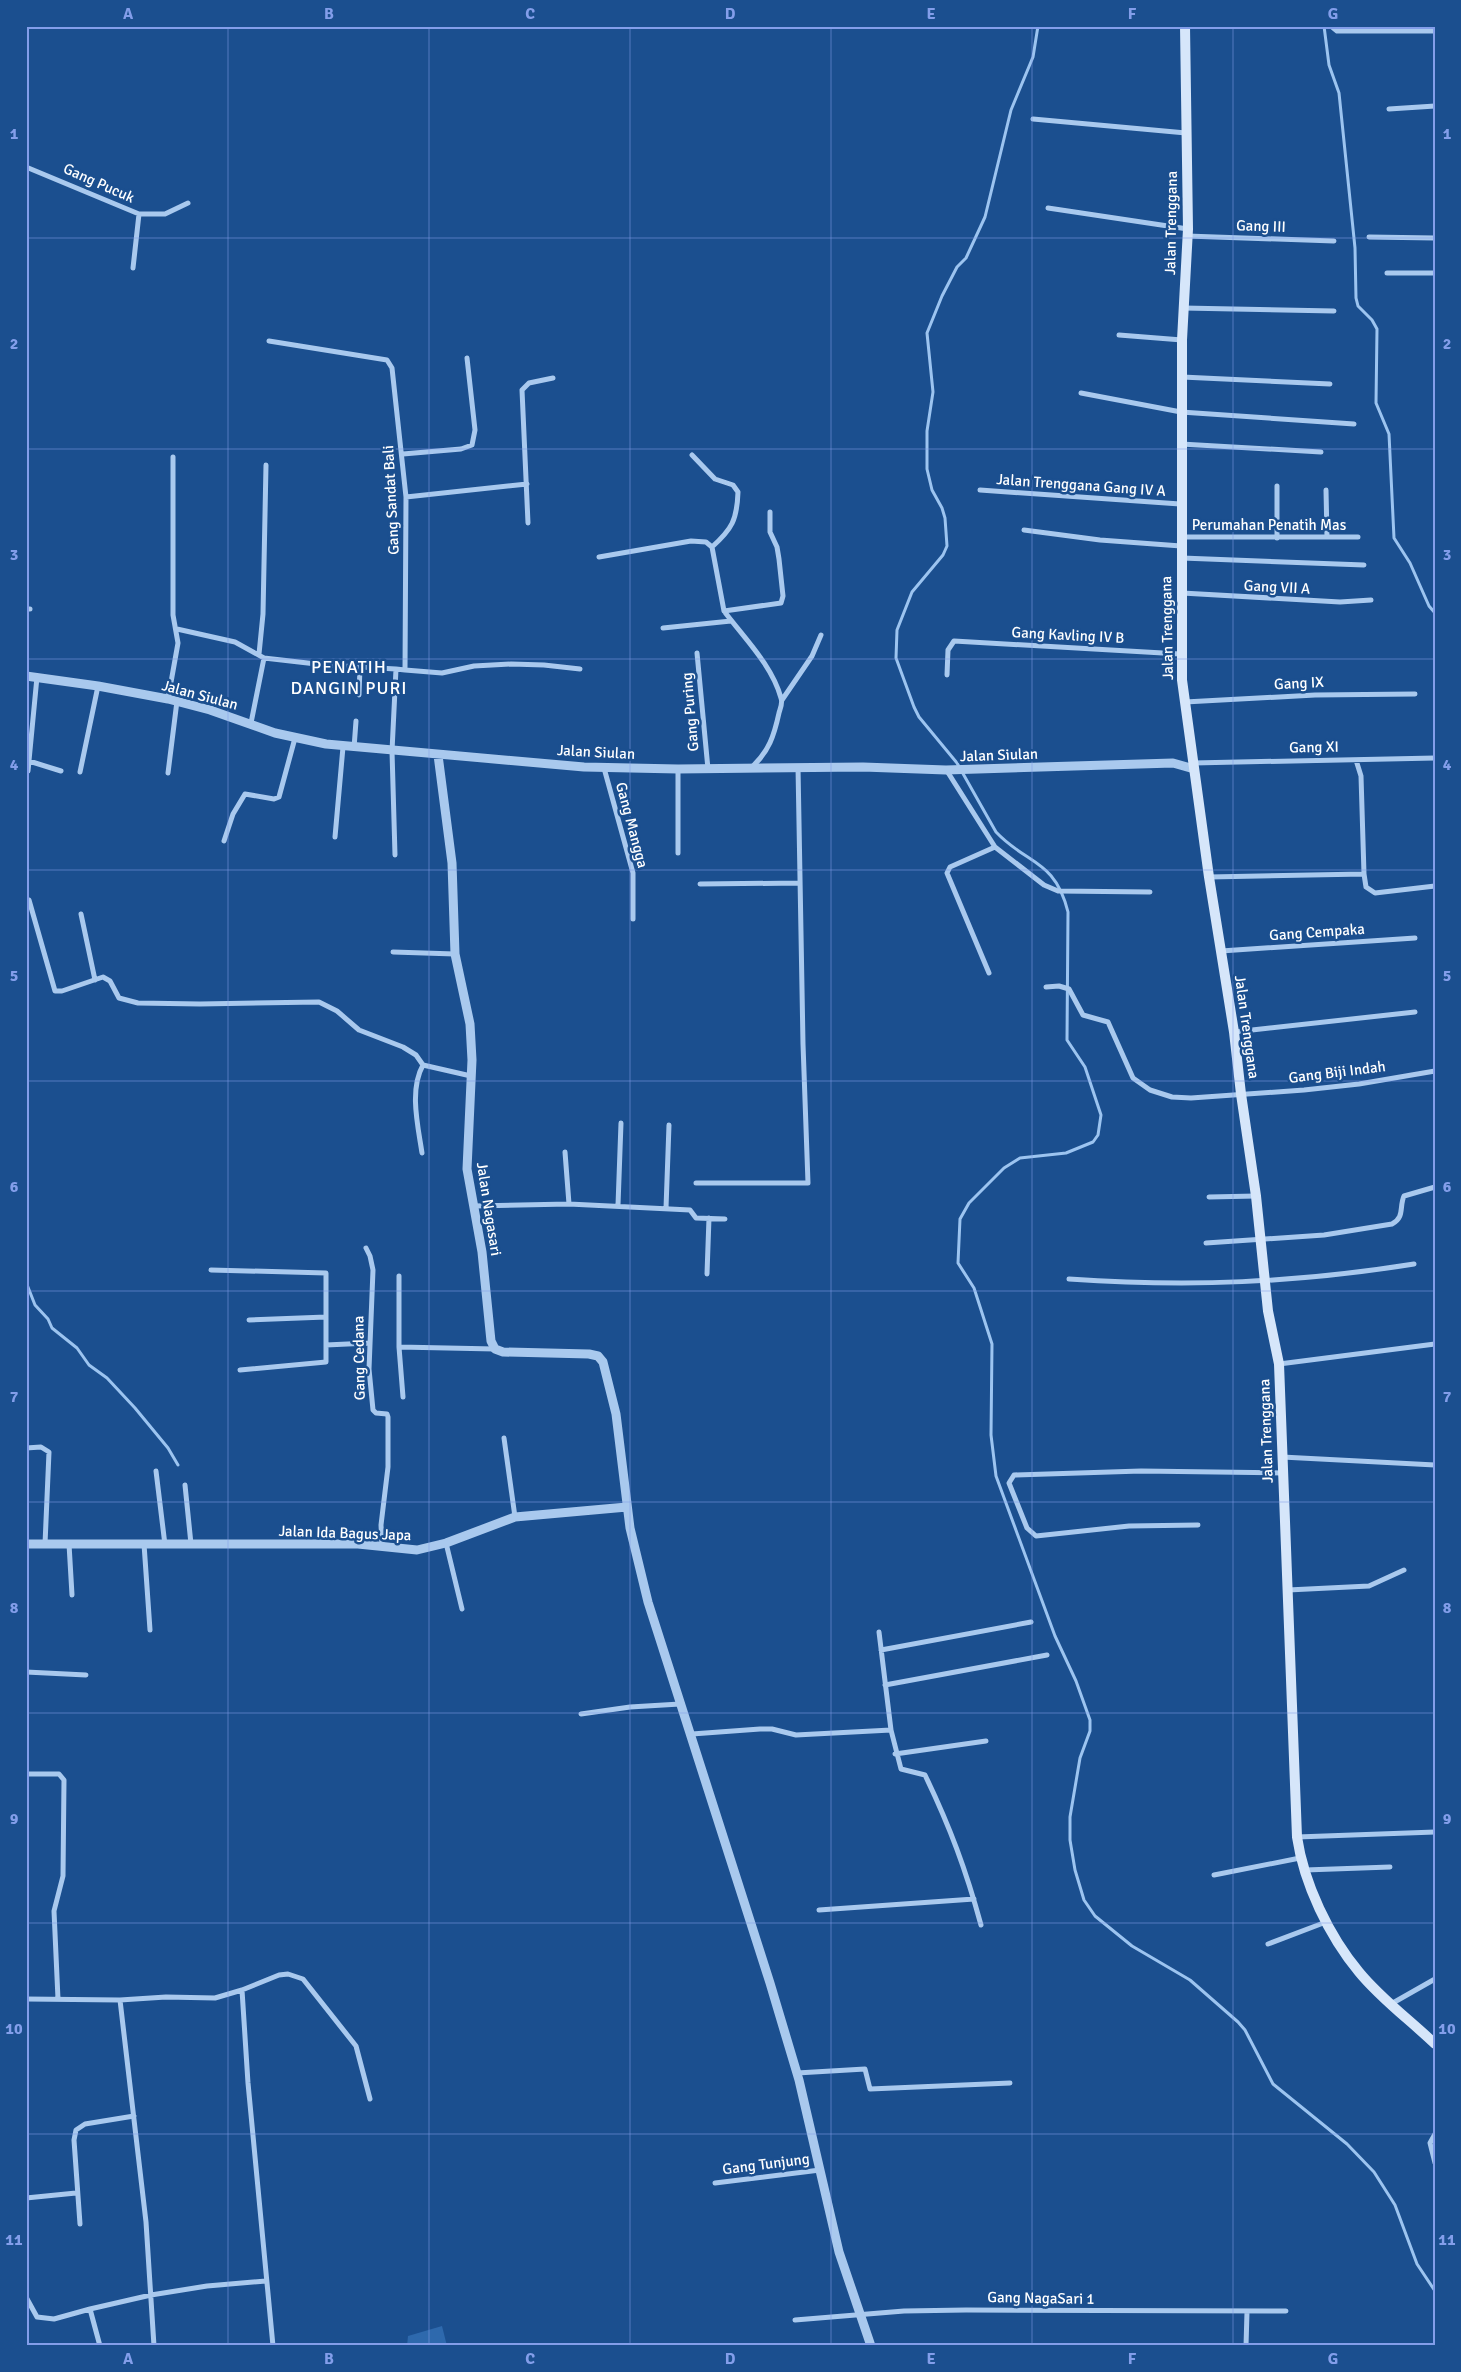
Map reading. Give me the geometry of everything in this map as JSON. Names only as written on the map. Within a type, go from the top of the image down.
[{"type":"main road","name":"Jalan Trenggana","points":[[1185,26],[1187,232],[1182,340],[1180,654],[1184,702],[1234,1032],[1256,1196],[1265,1282],[1279,1364],[1297,1837],[1300,1858],[1327,1922],[1360,1974],[1435,2044]]},
{"type":"street","points":[[1331,26],[1337,31],[1435,31]]},
{"type":"street","points":[[1389,108],[1435,106]]},
{"type":"street","points":[[1033,119],[1187,133]]},
{"type":"street","name":"Gang Pucuk","points":[[26,167],[139,214],[133,268]]},
{"type":"street","points":[[139,214],[159,216],[188,203]]},
{"type":"street","name":"Gang III","points":[[1048,208],[1187,232],[1334,241]]},
{"type":"street","points":[[1369,237],[1435,238]]},
{"type":"street","points":[[1387,273],[1435,273]]},
{"type":"street","points":[[1183,308],[1334,311]]},
{"type":"street","points":[[1119,335],[1182,340]]},
{"type":"street","name":"Gang Sandat Bali","points":[[269,341],[387,360],[392,368],[403,454],[406,497],[405,670]]},
{"type":"street","points":[[403,454],[460,449],[472,444],[475,430],[468,358]]},
{"type":"street","points":[[1182,376],[1330,384]]},
{"type":"street","points":[[528,523],[522,390],[528,383],[553,378]]},
{"type":"street","points":[[1081,393],[1181,412],[1354,424]]},
{"type":"street","points":[[1181,444],[1321,452]]},
{"type":"street","points":[[692,455],[710,475],[733,486],[738,492],[733,524],[726,534],[712,547]]},
{"type":"street","points":[[168,773],[172,700],[177,658],[177,629],[173,615],[173,457]]},
{"type":"street","points":[[259,654],[264,604],[266,465]]},
{"type":"street","points":[[406,497],[527,484]]},
{"type":"street","points":[[1277,486],[1277,538]]},
{"type":"street","name":"Jalan Trenggana Gang IV A","points":[[980,490],[1180,504]]},
{"type":"street","points":[[1326,490],[1327,537]]},
{"type":"street","points":[[724,611],[781,603],[783,596],[779,559],[777,547],[770,532],[770,512]]},
{"type":"street","name":"Perumahan Penatih Mas","points":[[1024,530],[1100,540],[1181,542],[1277,538],[1358,538]]},
{"type":"street","points":[[599,557],[691,542],[706,542],[712,547],[724,611],[750,643],[770,673],[782,700]]},
{"type":"street","points":[[1181,558],[1364,565]]},
{"type":"street","name":"Gang VII A","points":[[1181,593],[1320,601],[1371,600]]},
{"type":"street","points":[[662,628],[731,620]]},
{"type":"street","points":[[177,629],[235,642],[264,658],[442,673],[474,666],[511,664],[580,669]]},
{"type":"street","points":[[752,767],[767,751],[774,739],[782,700],[812,656],[821,635]]},
{"type":"street","name":"Gang Kavling IV B","points":[[947,675],[948,650],[954,641],[1180,654]]},
{"type":"street","name":"Gang Puring","points":[[697,653],[708,769]]},
{"type":"street","points":[[251,723],[264,658]]},
{"type":"street","points":[[359,695],[360,667]]},
{"type":"street","points":[[394,855],[392,750],[396,669]]},
{"type":"street","name":"Jalan Siulan","points":[[26,676],[98,686],[172,700],[295,738],[354,748],[604,768],[863,767],[962,770],[1193,762]]},
{"type":"street","points":[[28,771],[37,677]]},
{"type":"street","points":[[80,772],[98,686]]},
{"type":"street","name":"Gang IX","points":[[1184,702],[1315,695],[1415,694]]},
{"type":"street","points":[[354,748],[356,721]]},
{"type":"street","points":[[224,842],[234,814],[244,794],[274,799],[279,797],[295,738]]},
{"type":"street","points":[[335,837],[343,746]]},
{"type":"street","name":"Jalan Nagasari","points":[[438,755],[452,863],[455,954],[470,1024],[471,1076],[467,1162],[482,1252],[491,1341],[495,1349]]},
{"type":"street","name":"Gang XI","points":[[1193,762],[1435,758]]},
{"type":"street","points":[[1356,760],[1361,776],[1366,887],[1375,893],[1435,886]]},
{"type":"street","points":[[29,762],[61,771]]},
{"type":"street","points":[[696,1182],[808,1183],[802,1044],[798,767]]},
{"type":"street","name":"Gang Mangga","points":[[604,768],[633,873],[633,919]]},
{"type":"street","points":[[678,769],[678,853]]},
{"type":"street","points":[[946,770],[995,847],[1044,885],[1065,892],[1150,892]]},
{"type":"street","points":[[989,973],[947,873],[950,867],[995,847]]},
{"type":"street","points":[[1209,877],[1364,874]]},
{"type":"street","points":[[700,884],[800,883]]},
{"type":"street","points":[[29,900],[54,991],[62,991],[107,978],[119,998],[138,1003],[318,1002],[336,1011],[359,1030],[416,1054],[424,1065],[471,1076]]},
{"type":"street","points":[[81,914],[95,980]]},
{"type":"street","name":"Gang Cempaka","points":[[1222,951],[1414,938]]},
{"type":"street","points":[[393,952],[455,954]]},
{"type":"street","name":"Gang Biji Indah","points":[[1046,987],[1059,986],[1069,989],[1083,1015],[1108,1022],[1130,1073],[1150,1090],[1172,1097],[1241,1094],[1359,1084],[1435,1071]]},
{"type":"street","points":[[1234,1032],[1415,1012]]},
{"type":"street","points":[[422,1153],[416,1088],[418,1075],[424,1065]]},
{"type":"street","points":[[618,1205],[621,1123]]},
{"type":"street","points":[[666,1208],[669,1125]]},
{"type":"street","points":[[565,1152],[569,1204]]},
{"type":"street","points":[[1206,1243],[1324,1235],[1392,1224],[1398,1220],[1402,1213],[1404,1196],[1435,1187]]},
{"type":"street","points":[[1209,1197],[1256,1196]]},
{"type":"street","points":[[474,1206],[618,1205],[690,1210],[696,1218],[725,1219]]},
{"type":"street","points":[[707,1274],[709,1218]]},
{"type":"street","name":"Gang Cedana","points":[[366,1248],[373,1270],[369,1343],[373,1410],[376,1413],[386,1413],[388,1417],[388,1467],[381,1520],[382,1546]]},
{"type":"street","points":[[1069,1278],[1166,1284],[1265,1282],[1362,1272],[1414,1264]]},
{"type":"street","points":[[211,1270],[326,1273],[326,1362],[240,1370]]},
{"type":"street","points":[[399,1276],[399,1347],[403,1396]]},
{"type":"street","points":[[249,1320],[326,1316]]},
{"type":"street","points":[[326,1345],[369,1343]]},
{"type":"street","points":[[1279,1364],[1435,1344]]},
{"type":"street","points":[[399,1347],[495,1349],[521,1353],[589,1354],[601,1359],[616,1414],[630,1528],[648,1602],[680,1704],[692,1734],[797,2074],[839,2252],[872,2346]]},
{"type":"street","points":[[504,1438],[515,1517]]},
{"type":"street","points":[[26,1448],[41,1447],[49,1452],[44,1544]]},
{"type":"street","points":[[1282,1457],[1435,1465]]},
{"type":"street","points":[[156,1471],[165,1544]]},
{"type":"street","points":[[1198,1525],[1129,1526],[1036,1536],[1027,1528],[1009,1482],[1014,1475],[1081,1472],[1282,1473]]},
{"type":"street","points":[[185,1485],[191,1545]]},
{"type":"street","name":"Jalan Ida Bagus Japa","points":[[26,1544],[306,1544],[382,1546],[416,1550],[446,1543],[515,1517],[627,1507]]},
{"type":"street","points":[[446,1543],[462,1609]]},
{"type":"street","points":[[69,1544],[72,1595]]},
{"type":"street","points":[[144,1544],[150,1630]]},
{"type":"street","points":[[1288,1590],[1375,1585],[1404,1570]]},
{"type":"street","points":[[881,1650],[1031,1622]]},
{"type":"street","points":[[879,1632],[891,1730],[901,1769],[925,1775],[950,1826],[981,1925]]},
{"type":"street","points":[[885,1685],[1046,1655]]},
{"type":"street","points":[[26,1672],[86,1675]]},
{"type":"street","points":[[581,1714],[630,1707],[680,1704]]},
{"type":"street","points":[[692,1734],[760,1729],[772,1729],[796,1735],[891,1730]]},
{"type":"street","points":[[896,1754],[986,1741]]},
{"type":"street","points":[[26,1774],[59,1774],[64,1780],[63,1876],[54,1911],[58,1999]]},
{"type":"street","points":[[1297,1837],[1435,1832]]},
{"type":"street","points":[[1214,1875],[1300,1858]]},
{"type":"street","points":[[1305,1870],[1390,1867]]},
{"type":"street","points":[[819,1910],[974,1899]]},
{"type":"street","points":[[1268,1944],[1327,1922]]},
{"type":"street","points":[[26,1999],[215,1998],[242,1990],[279,1975],[288,1974],[303,1979],[356,2046],[370,2098]]},
{"type":"street","points":[[1391,2004],[1435,1980]]},
{"type":"street","points":[[242,1990],[248,2083],[273,2346]]},
{"type":"street","points":[[120,2000],[146,2222],[154,2346]]},
{"type":"street","points":[[797,2074],[865,2069],[870,2089],[1010,2083]]},
{"type":"street","points":[[80,2224],[76,2193],[74,2140],[76,2130],[85,2124],[134,2116]]},
{"type":"street","points":[[1435,2134],[1430,2143],[1435,2163]]},
{"type":"street","name":"Gang Tunjung","points":[[715,2183],[820,2170]]},
{"type":"street","points":[[26,2198],[76,2193]]},
{"type":"street","points":[[26,2297],[37,2317],[45,2320],[151,2295],[206,2286],[266,2281]]},
{"type":"street","points":[[90,2309],[100,2346]]},
{"type":"street","name":"Gang NagaSari 1","points":[[795,2320],[861,2314],[966,2310],[1286,2311]]},
{"type":"street","points":[[1246,2346],[1247,2312]]},
{"type":"shaded area","points":[[442,2326],[447,2346],[407,2346],[408,2336]]},
{"type":"waterway","points":[[1038,26],[1033,57],[1011,110],[985,217],[966,258],[957,267],[942,296],[927,333],[933,392],[927,431],[927,469],[932,490],[945,518],[947,546],[943,555],[912,592],[897,630],[896,658],[919,717],[957,763],[996,832],[1007,843],[1048,872],[1056,882],[1062,895],[1068,912],[1067,1040],[1085,1067],[1101,1115],[1098,1135],[1093,1142],[1066,1153],[1020,1158],[1004,1168],[969,1203],[960,1219],[958,1263],[974,1288],[992,1344],[991,1435],[996,1476],[1055,1636],[1076,1681],[1090,1720],[1090,1731],[1080,1758],[1070,1817],[1070,1840],[1075,1870],[1084,1900],[1095,1916],[1132,1946],[1190,1980],[1238,2022],[1245,2030],[1273,2084],[1347,2144],[1374,2172],[1395,2205],[1417,2264],[1435,2291]]},
{"type":"waterway","points":[[1324,26],[1329,65],[1339,93],[1355,248],[1356,298],[1358,306],[1372,320],[1377,329],[1376,403],[1389,434],[1394,538],[1410,563],[1429,606],[1435,613]]},
{"type":"waterway","points":[[26,1282],[35,1305],[48,1319],[52,1328],[77,1348],[89,1365],[107,1378],[135,1408],[168,1448],[178,1465]]},
{"type":"district","name":"PENATIH DANGIN PURI","points":[[349,678]]}]
